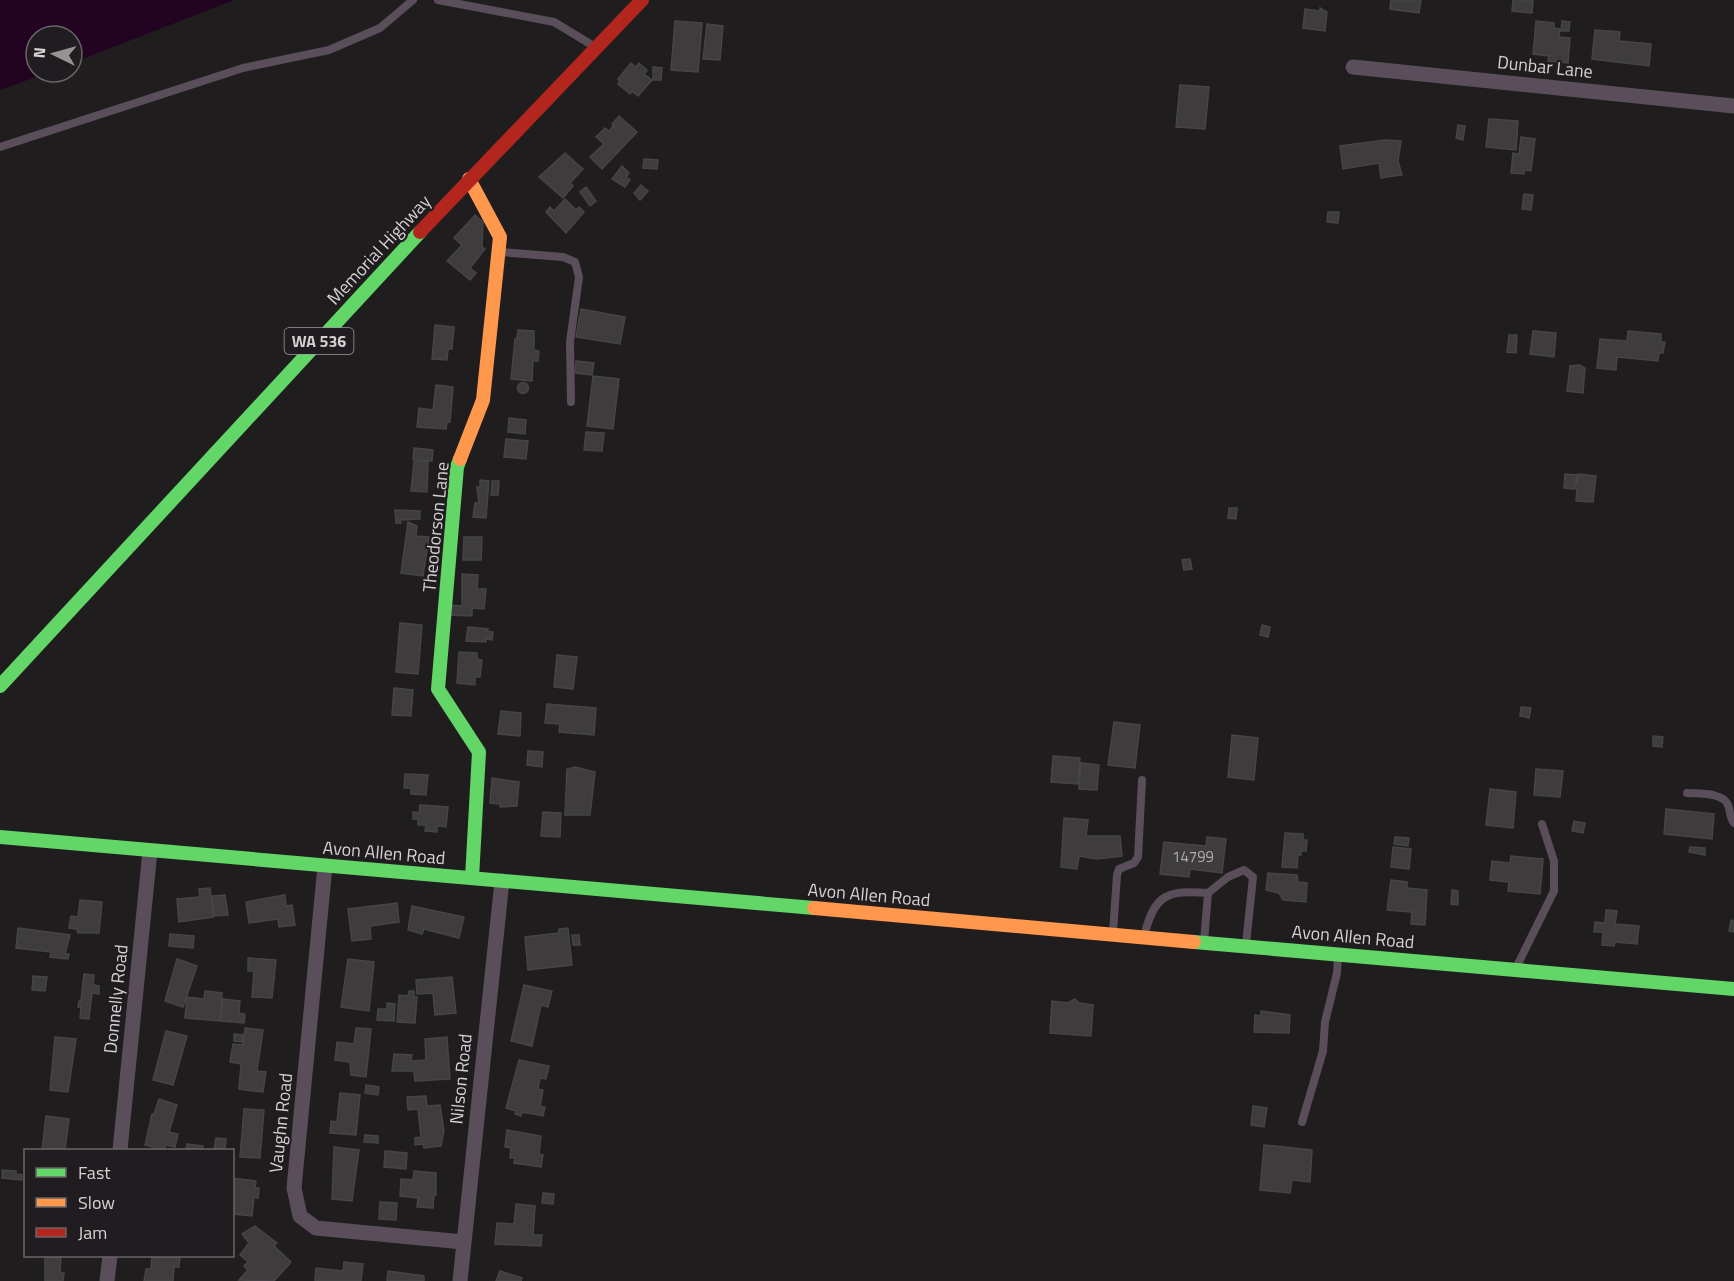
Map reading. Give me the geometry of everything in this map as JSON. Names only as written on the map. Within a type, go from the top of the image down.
[{"type":"street","name":"Memorial Highway","points":[[0,686],[469,179],[642,0]]},
{"type":"street","name":"Dunbar Lane","points":[[1353,67],[1734,106]]},
{"type":"street","name":"Theodorson Lane","points":[[469,179],[500,237],[483,400],[457,467],[438,689],[479,752],[472,878]]},
{"type":"street","name":"Avon Allen Road","points":[[0,837],[1734,989]]},
{"type":"street","name":"Donnelly Road","points":[[120,1149],[150,851]]},
{"type":"street","name":"Vaughn Road","points":[[325,866],[294,1188],[300,1216],[316,1228],[463,1242]]},
{"type":"street","name":"Nilson Road","points":[[460,1281],[502,881]]},
{"type":"street","points":[[108,1281],[110,1257]]},
{"type":"lane","points":[[0,147],[243,68],[329,50],[380,28],[413,0]]},
{"type":"lane","points":[[438,0],[554,22],[596,48]]},
{"type":"lane","points":[[499,252],[563,256],[574,262],[579,277],[570,342],[571,402]]},
{"type":"lane","points":[[1113,934],[1117,875],[1119,869],[1134,863],[1138,856],[1142,780]]},
{"type":"lane","points":[[1687,793],[1722,798],[1728,803],[1730,817],[1734,823]]},
{"type":"lane","points":[[1515,969],[1554,891],[1554,861],[1542,824]]},
{"type":"lane","points":[[1144,937],[1148,922],[1162,898],[1174,891],[1208,893],[1228,877],[1244,870],[1253,877],[1246,946]]},
{"type":"lane","points":[[1204,942],[1208,893]]},
{"type":"lane","points":[[1302,1122],[1323,1051],[1338,954]]},
{"type":"shaded area","points":[[0,0],[234,0],[84,58],[84,24],[24,24],[24,81],[0,90]]},
{"type":"building","points":[[1391,0],[1421,0],[1419,13],[1390,9]]},
{"type":"building","points":[[1513,0],[1533,0],[1532,13],[1512,11]]},
{"type":"building","points":[[1320,8],[1327,12],[1325,31],[1303,28],[1305,9],[1320,11]]},
{"type":"building","points":[[675,21],[702,23],[698,72],[671,70]]},
{"type":"building","points":[[1536,21],[1554,23],[1554,28],[1560,29],[1559,37],[1570,38],[1568,63],[1548,61],[1549,56],[1533,54]]},
{"type":"building","points":[[1562,21],[1570,22],[1569,31],[1561,31]]},
{"type":"building","points":[[707,24],[723,26],[720,60],[703,59]]},
{"type":"building","points":[[1595,30],[1620,32],[1619,41],[1651,44],[1649,66],[1592,59]]},
{"type":"building","points":[[631,63],[636,67],[639,63],[647,70],[644,74],[652,80],[638,96],[632,91],[630,94],[618,84],[620,81],[618,79]]},
{"type":"building","points":[[653,67],[662,68],[661,80],[653,80]]},
{"type":"building","points":[[1180,85],[1209,87],[1205,129],[1176,127]]},
{"type":"building","points":[[619,116],[637,132],[602,169],[590,157],[604,144],[596,137],[605,128],[609,131],[613,126],[616,129],[612,124]]},
{"type":"building","points":[[1489,119],[1518,121],[1516,150],[1486,147]]},
{"type":"building","points":[[1458,125],[1465,126],[1463,140],[1456,138]]},
{"type":"building","points":[[1521,137],[1535,139],[1531,171],[1524,170],[1524,174],[1511,173],[1513,153],[1519,154]]},
{"type":"building","points":[[1385,140],[1401,141],[1398,161],[1402,175],[1381,178],[1379,163],[1343,169],[1340,146]]},
{"type":"building","points":[[565,153],[583,169],[570,183],[573,186],[563,198],[539,177]]},
{"type":"building","points":[[644,159],[658,160],[657,169],[643,168]]},
{"type":"building","points":[[622,166],[629,173],[626,177],[630,180],[625,187],[612,179]]},
{"type":"building","points":[[641,185],[648,191],[640,200],[634,193]]},
{"type":"building","points":[[586,187],[596,201],[590,206],[580,192]]},
{"type":"building","points":[[1524,194],[1533,195],[1531,210],[1522,209]]},
{"type":"building","points":[[565,199],[576,210],[579,207],[584,212],[566,233],[546,212],[550,207],[554,211]]},
{"type":"building","points":[[1328,212],[1339,212],[1338,223],[1327,222]]},
{"type":"building","points":[[475,215],[483,222],[482,247],[485,249],[470,268],[476,273],[470,280],[447,261],[462,245],[454,238]]},
{"type":"building","points":[[581,309],[625,317],[620,344],[576,337]]},
{"type":"building","points":[[435,325],[454,327],[452,349],[448,349],[447,360],[432,359]]},
{"type":"building","points":[[518,330],[534,331],[534,350],[539,351],[538,361],[533,361],[532,381],[511,379]]},
{"type":"building","points":[[1533,331],[1556,333],[1554,357],[1530,354]]},
{"type":"building","points":[[1628,331],[1661,334],[1661,342],[1665,342],[1663,353],[1659,353],[1658,361],[1617,357],[1616,370],[1597,368],[1600,339],[1627,341]]},
{"type":"building","points":[[1509,335],[1517,335],[1516,353],[1507,352]]},
{"type":"building","points":[[576,361],[594,363],[592,375],[575,373]]},
{"type":"building","points":[[1579,365],[1585,368],[1583,393],[1567,391],[1570,366]]},
{"type":"building","points":[[593,376],[619,379],[613,429],[587,426]]},
{"type":"building","points":[[523,383],[527,384],[527,392],[523,393],[519,392],[518,388],[519,384]]},
{"type":"building","points":[[436,385],[453,387],[450,422],[447,422],[446,429],[417,427],[419,408],[433,410]]},
{"type":"building","points":[[509,418],[526,420],[525,434],[508,432]]},
{"type":"building","points":[[586,432],[604,433],[602,451],[584,450]]},
{"type":"building","points":[[506,439],[528,441],[526,459],[504,457]]},
{"type":"building","points":[[414,448],[433,450],[432,461],[413,459]]},
{"type":"building","points":[[414,461],[428,462],[427,492],[411,491]]},
{"type":"building","points":[[1565,474],[1577,475],[1575,489],[1564,488]]},
{"type":"building","points":[[1578,474],[1596,476],[1593,502],[1576,501]]},
{"type":"building","points":[[480,480],[489,481],[486,518],[473,517],[475,503],[479,503],[477,487],[480,487]]},
{"type":"building","points":[[492,481],[499,481],[498,495],[491,495]]},
{"type":"building","points":[[1229,508],[1237,508],[1236,519],[1228,518]]},
{"type":"building","points":[[395,510],[420,511],[420,519],[400,520],[401,523],[396,523]]},
{"type":"building","points":[[408,522],[417,526],[416,536],[429,537],[423,576],[401,573]]},
{"type":"building","points":[[464,537],[482,537],[481,560],[463,560]]},
{"type":"building","points":[[1190,559],[1192,569],[1184,570],[1182,560]]},
{"type":"building","points":[[462,574],[478,575],[477,589],[486,589],[484,609],[472,608],[472,616],[449,615],[449,605],[462,606]]},
{"type":"building","points":[[400,623],[422,625],[418,674],[396,672]]},
{"type":"building","points":[[1262,625],[1270,627],[1268,637],[1260,635]]},
{"type":"building","points":[[468,627],[488,629],[487,631],[493,632],[492,640],[466,641]]},
{"type":"building","points":[[459,652],[477,653],[477,659],[482,660],[480,677],[475,677],[475,685],[457,683]]},
{"type":"building","points":[[557,655],[577,657],[573,689],[554,687]]},
{"type":"building","points":[[394,688],[413,690],[411,716],[392,715]]},
{"type":"building","points":[[547,704],[596,708],[594,735],[559,732],[560,724],[545,723]]},
{"type":"building","points":[[1521,707],[1531,708],[1529,718],[1520,716]]},
{"type":"building","points":[[501,711],[521,713],[520,736],[498,734]]},
{"type":"building","points":[[1114,722],[1140,725],[1135,768],[1108,765]]},
{"type":"building","points":[[1232,735],[1258,738],[1254,780],[1228,777]]},
{"type":"building","points":[[1653,736],[1663,737],[1662,747],[1653,746]]},
{"type":"building","points":[[528,751],[543,752],[542,767],[527,765]]},
{"type":"building","points":[[1053,756],[1080,758],[1078,784],[1051,782]]},
{"type":"building","points":[[1081,763],[1099,765],[1097,790],[1079,789]]},
{"type":"building","points":[[575,767],[595,772],[590,815],[565,815],[567,769]]},
{"type":"building","points":[[1536,769],[1563,771],[1560,797],[1534,795]]},
{"type":"building","points":[[405,774],[428,775],[426,795],[411,794],[411,788],[404,788]]},
{"type":"building","points":[[492,778],[519,782],[517,806],[500,807],[500,804],[490,803]]},
{"type":"building","points":[[1490,789],[1516,792],[1513,828],[1486,825]]},
{"type":"building","points":[[420,805],[448,807],[446,827],[437,826],[437,832],[425,831],[426,825],[418,825],[418,819],[413,819],[413,812],[419,813]]},
{"type":"building","points":[[1666,809],[1714,814],[1712,839],[1664,834]]},
{"type":"building","points":[[543,812],[561,813],[560,837],[541,836]]},
{"type":"building","points":[[1064,818],[1088,820],[1086,836],[1120,836],[1122,856],[1097,859],[1079,856],[1077,869],[1061,867]]},
{"type":"building","points":[[1574,821],[1585,823],[1583,833],[1572,831]]},
{"type":"building","points":[[1285,833],[1303,834],[1303,840],[1307,840],[1306,851],[1301,851],[1301,855],[1298,855],[1297,868],[1282,867]]},
{"type":"building","points":[[1207,837],[1226,839],[1222,873],[1190,869],[1189,877],[1160,874],[1164,842],[1206,846]]},
{"type":"building","points":[[1395,837],[1409,838],[1408,846],[1394,844]]},
{"type":"building","points":[[1393,847],[1411,849],[1409,869],[1391,867]]},
{"type":"building","points":[[1690,847],[1705,848],[1705,855],[1689,852]]},
{"type":"building","points":[[1511,856],[1543,859],[1540,894],[1508,891],[1509,882],[1490,880],[1492,861],[1510,863]]},
{"type":"building","points":[[1268,873],[1297,875],[1298,882],[1307,883],[1306,902],[1283,900],[1279,893],[1266,890]]},
{"type":"building","points":[[1391,880],[1407,882],[1407,888],[1427,890],[1425,925],[1411,924],[1412,912],[1387,910]]},
{"type":"building","points":[[210,888],[213,917],[179,922],[177,899],[200,897],[199,889]]},
{"type":"building","points":[[1452,890],[1458,891],[1458,905],[1451,904]]},
{"type":"building","points":[[225,895],[228,915],[214,916],[212,896]]},
{"type":"building","points":[[285,895],[286,906],[292,905],[295,925],[279,927],[278,919],[249,923],[246,902]]},
{"type":"building","points":[[80,900],[102,902],[99,933],[78,933],[77,929],[69,928],[71,916],[78,917]]},
{"type":"building","points":[[397,903],[399,922],[370,926],[371,939],[352,941],[348,909]]},
{"type":"building","points":[[412,906],[464,917],[459,938],[424,929],[422,934],[408,930]]},
{"type":"building","points":[[1606,910],[1617,911],[1615,924],[1639,926],[1637,944],[1615,942],[1614,946],[1602,945],[1603,932],[1594,932],[1595,922],[1605,923]]},
{"type":"building","points":[[1731,920],[1734,921],[1734,932],[1729,931]]},
{"type":"building","points":[[18,928],[70,935],[65,954],[69,954],[68,959],[50,957],[51,952],[16,948]]},
{"type":"building","points":[[568,928],[572,965],[528,970],[525,937],[559,933],[559,929]]},
{"type":"building","points":[[170,934],[194,936],[193,948],[169,946]]},
{"type":"building","points":[[572,935],[579,935],[580,945],[573,945]]},
{"type":"building","points":[[248,958],[276,960],[272,998],[252,997],[254,971],[248,971]]},
{"type":"building","points":[[177,959],[197,966],[183,1007],[165,1001]]},
{"type":"building","points":[[348,959],[374,962],[369,1011],[341,1007]]},
{"type":"building","points":[[84,974],[94,975],[93,985],[99,986],[99,994],[92,993],[89,1019],[80,1018],[81,1007],[78,1007],[81,1001]]},
{"type":"building","points":[[33,976],[47,977],[45,991],[32,990]]},
{"type":"building","points":[[452,977],[456,1013],[435,1015],[433,993],[417,994],[416,980]]},
{"type":"building","points":[[524,985],[552,991],[548,1007],[541,1005],[532,1046],[511,1041]]},
{"type":"building","points":[[205,991],[222,993],[220,1021],[185,1018],[187,997],[204,999]]},
{"type":"building","points":[[409,991],[414,991],[414,997],[417,997],[415,1023],[397,1022],[399,995],[408,996]]},
{"type":"building","points":[[223,999],[240,1001],[239,1013],[245,1014],[244,1023],[221,1021]]},
{"type":"building","points":[[1075,999],[1079,1003],[1093,1005],[1091,1036],[1050,1033],[1052,1001],[1068,1003]]},
{"type":"building","points":[[387,1003],[395,1004],[394,1021],[377,1020],[378,1009],[387,1009]]},
{"type":"building","points":[[1261,1011],[1290,1015],[1289,1033],[1254,1032],[1255,1015],[1261,1016]]},
{"type":"building","points":[[245,1028],[263,1030],[257,1071],[266,1072],[263,1092],[239,1089],[241,1064],[230,1062],[233,1044],[243,1045]]},
{"type":"building","points":[[356,1028],[371,1029],[366,1077],[351,1075],[350,1062],[335,1060],[337,1042],[354,1044]]},
{"type":"building","points":[[166,1031],[187,1036],[173,1085],[153,1080]]},
{"type":"building","points":[[234,1034],[243,1035],[242,1042],[234,1041]]},
{"type":"building","points":[[55,1037],[76,1039],[68,1092],[50,1090]]},
{"type":"building","points":[[447,1037],[450,1079],[415,1081],[414,1071],[392,1071],[394,1054],[412,1055],[411,1061],[426,1060],[425,1039]]},
{"type":"building","points":[[519,1060],[549,1066],[546,1079],[540,1078],[538,1089],[543,1090],[540,1106],[545,1107],[543,1116],[522,1112],[521,1116],[515,1114],[516,1111],[506,1108]]},
{"type":"building","points":[[366,1085],[379,1087],[378,1095],[365,1093]]},
{"type":"building","points":[[340,1093],[360,1095],[356,1135],[330,1133],[331,1121],[337,1122]]},
{"type":"building","points":[[426,1096],[427,1106],[440,1105],[444,1131],[441,1146],[424,1148],[423,1144],[415,1145],[415,1138],[421,1137],[418,1109],[408,1110],[407,1097]]},
{"type":"building","points":[[159,1099],[177,1105],[169,1132],[178,1134],[175,1147],[166,1145],[164,1149],[160,1149],[145,1145],[152,1114],[154,1114]]},
{"type":"building","points":[[1253,1106],[1267,1108],[1264,1127],[1251,1125]]},
{"type":"building","points":[[244,1109],[264,1110],[260,1158],[240,1157]]},
{"type":"building","points":[[46,1116],[69,1119],[65,1149],[42,1149]]},
{"type":"building","points":[[507,1130],[541,1136],[539,1154],[543,1155],[541,1167],[514,1163],[515,1158],[510,1158],[511,1148],[505,1147]]},
{"type":"building","points":[[365,1135],[378,1136],[378,1143],[364,1142]]},
{"type":"building","points":[[216,1138],[226,1139],[225,1149],[214,1149]]},
{"type":"building","points":[[187,1144],[203,1146],[203,1149],[186,1149]]},
{"type":"building","points":[[1264,1145],[1312,1150],[1310,1182],[1292,1180],[1290,1193],[1260,1190]]},
{"type":"building","points":[[334,1147],[359,1150],[352,1201],[332,1199]]},
{"type":"building","points":[[385,1151],[407,1153],[406,1169],[384,1167]]},
{"type":"building","points":[[2,1170],[16,1171],[16,1174],[22,1175],[22,1180],[2,1178]]},
{"type":"building","points":[[414,1171],[436,1173],[436,1195],[434,1195],[433,1208],[417,1207],[418,1198],[400,1196],[401,1179],[413,1180]]},
{"type":"building","points":[[234,1178],[256,1181],[255,1188],[259,1188],[258,1198],[254,1197],[252,1216],[234,1214]]},
{"type":"building","points":[[543,1193],[554,1194],[553,1204],[542,1203]]},
{"type":"building","points":[[380,1202],[397,1203],[396,1220],[379,1219]]},
{"type":"building","points":[[516,1204],[535,1206],[533,1235],[542,1235],[541,1246],[495,1244],[497,1223],[514,1224]]},
{"type":"building","points":[[255,1226],[277,1243],[274,1246],[291,1262],[274,1281],[239,1280],[248,1270],[244,1266],[248,1262],[240,1255],[249,1243],[242,1234]]},
{"type":"building","points":[[45,1257],[61,1257],[60,1273],[64,1273],[63,1281],[45,1281]]},
{"type":"building","points":[[152,1257],[180,1257],[179,1267],[174,1267],[173,1281],[144,1281],[146,1269],[151,1269]]},
{"type":"building","points":[[344,1262],[363,1264],[361,1281],[315,1281],[316,1268],[343,1271]]},
{"type":"building","points":[[388,1271],[424,1276],[424,1281],[387,1281]]},
{"type":"building","points":[[500,1271],[522,1278],[521,1281],[496,1281]]},
{"type":"traffic: fast","points":[[0,686],[420,232]]},
{"type":"traffic: fast","points":[[460,459],[457,467],[438,689],[479,752],[472,878]]},
{"type":"traffic: fast","points":[[0,837],[814,908]]},
{"type":"traffic: fast","points":[[1194,942],[1734,989]]},
{"type":"traffic: slow","points":[[460,459],[483,400],[500,237],[469,179]]},
{"type":"traffic: slow","points":[[814,908],[1194,942]]},
{"type":"traffic: jam","points":[[420,232],[642,0]]}]
